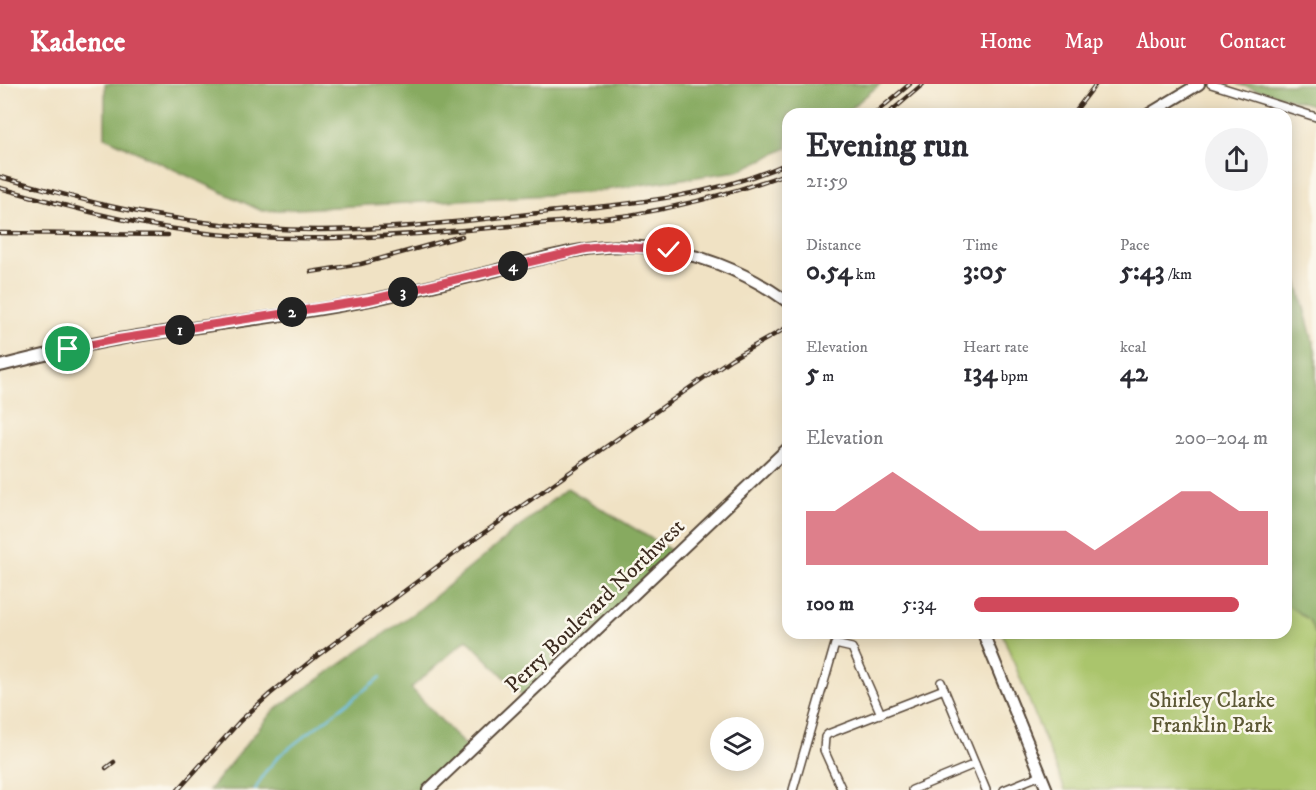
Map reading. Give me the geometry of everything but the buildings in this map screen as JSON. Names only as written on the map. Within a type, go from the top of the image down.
[{"type":"street","points":[[1159,108],[1199,84]]},
{"type":"street","points":[[1211,84],[1287,108]]},
{"type":"street","points":[[1292,109],[1316,117]]},
{"type":"street","points":[[0,366],[118,339],[369,300],[585,249],[613,246],[669,250],[697,257],[732,269],[782,298]]},
{"type":"street","name":"Perry Boulevard Northwest","points":[[428,790],[782,454]]},
{"type":"street","points":[[985,639],[1043,785]]},
{"type":"street","points":[[793,790],[834,644],[852,648],[881,714]]},
{"type":"street","points":[[842,790],[824,750],[824,741],[828,734],[881,714],[942,686],[986,790]]},
{"type":"street","points":[[808,736],[824,741]]},
{"type":"street","points":[[912,790],[975,764]]},
{"type":"street","points":[[1004,790],[1027,781],[1043,785]]},
{"type":"street","points":[[1016,790],[1027,781]]},
{"type":"green space","points":[[105,84],[880,84],[851,108],[782,108],[782,150],[738,171],[584,193],[262,211],[105,137]]},
{"type":"green space","points":[[1237,84],[1316,84],[1316,106]]},
{"type":"green space","name":"Shirley Clarke Franklin Park","points":[[1292,264],[1316,353],[1316,790],[1065,790],[1004,639],[1292,639]]},
{"type":"green space","points":[[1292,264],[1316,353],[1316,636],[1309,620],[1292,608]]},
{"type":"green space","points":[[567,488],[677,554],[524,697],[467,639],[411,688],[468,749],[427,790],[209,790],[273,711],[421,608]]},
{"type":"waterway","points":[[255,790],[265,772],[280,755],[381,677]]},
{"type":"railway","points":[[881,108],[910,84]]},
{"type":"railway","points":[[895,108],[923,84]]},
{"type":"railway","points":[[1078,108],[1096,84]]},
{"type":"railway","points":[[0,177],[92,202],[164,216],[263,228],[334,230],[441,223],[639,202],[730,184],[782,165]]},
{"type":"railway","points":[[0,188],[63,205],[168,228],[256,237],[344,238],[433,233],[630,215],[710,198],[782,175]]},
{"type":"railway","points":[[0,233],[168,235]]},
{"type":"railway","points":[[311,272],[361,264],[462,236]]},
{"type":"railway","points":[[178,790],[240,721],[317,656],[465,546],[698,382],[731,359],[782,330]]},
{"type":"railway","points":[[106,768],[114,762]]},
{"type":"route","points":[[68,349],[118,339],[369,300],[585,249],[613,246],[669,250]]}]
